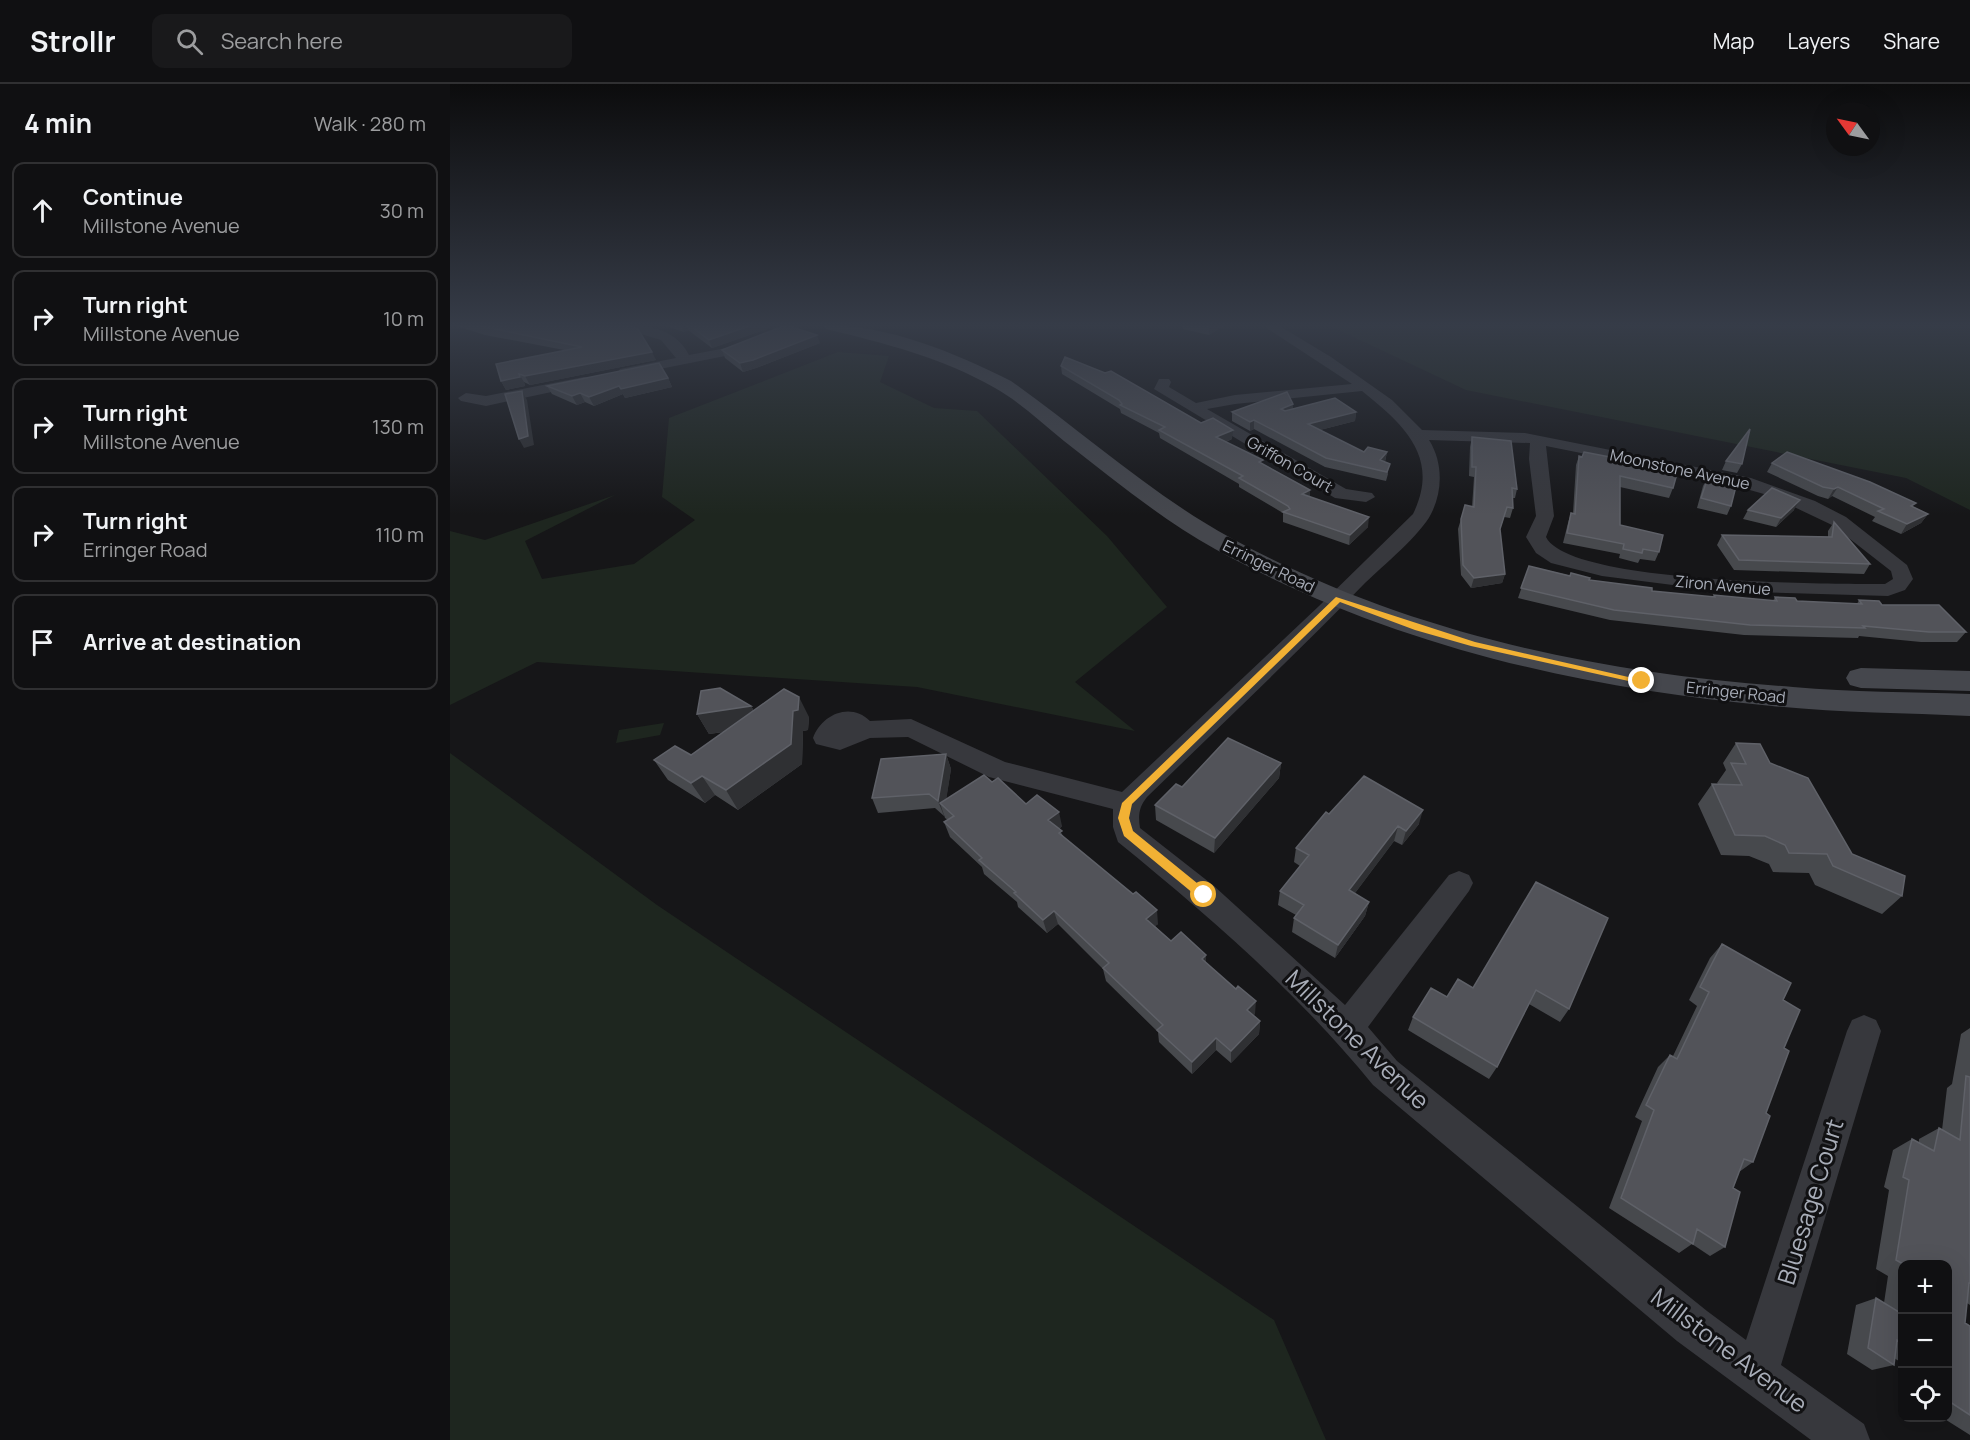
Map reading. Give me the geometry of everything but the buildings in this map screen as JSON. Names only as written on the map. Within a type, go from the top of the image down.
[{"type":"main road","name":"Erringer Road","points":[[1008,388],[1198,529],[1258,564],[1346,592],[1419,609],[1498,632],[1667,666],[1815,677],[1970,681]]},
{"type":"main road","name":"Erringer Road","points":[[1033,388],[1059,405],[1200,509],[1292,559],[1346,592],[1418,628],[1474,645],[1642,681],[1774,697],[1970,705]]},
{"type":"street","points":[[466,398],[486,401],[547,388]]},
{"type":"street","name":"Griffon Court","points":[[1161,388],[1341,494],[1366,497]]},
{"type":"street","points":[[1193,408],[1233,398],[1311,394],[1353,388]]},
{"type":"street","points":[[864,730],[911,728],[998,770],[1137,791],[1346,592],[1421,516],[1429,501],[1431,468],[1418,435],[1401,418],[1364,388]]},
{"type":"street","name":"Moonstone Avenue","points":[[1418,435],[1482,435],[1539,440],[1737,479],[1798,499],[1844,523],[1875,545],[1900,569],[1903,579],[1898,586]]},
{"type":"street","name":"Ziron Avenue","points":[[1539,440],[1537,459],[1545,516],[1536,537],[1540,546],[1550,555],[1597,569],[1723,586],[1888,590],[1898,586]]},
{"type":"street","name":"Millstone Avenue","points":[[1137,791],[1124,818],[1128,834],[1204,895],[1347,1028],[1385,1073],[1692,1326],[1848,1440]]},
{"type":"street","points":[[1347,1028],[1459,883]]},
{"type":"street","name":"Bluesage Court","points":[[1757,1373],[1864,1031]]},
{"type":"shaded area","points":[[745,388],[893,388],[934,408],[977,411],[1107,536],[1167,607],[1075,682],[1135,731],[917,687],[537,662],[450,705],[450,531],[485,540],[615,495],[525,541],[542,579],[634,564],[695,520],[662,497],[669,418]]},
{"type":"shaded area","points":[[1462,388],[1970,388],[1970,510],[1906,478]]},
{"type":"shaded area","points":[[664,723],[660,735],[616,743],[619,730]]},
{"type":"shaded area","points":[[450,753],[657,905],[1274,1320],[1326,1440],[450,1440]]},
{"type":"route","points":[[1204,895],[1128,834],[1124,818],[1127,803],[1339,599],[1418,628],[1474,645],[1535,660],[1642,681]]}]
